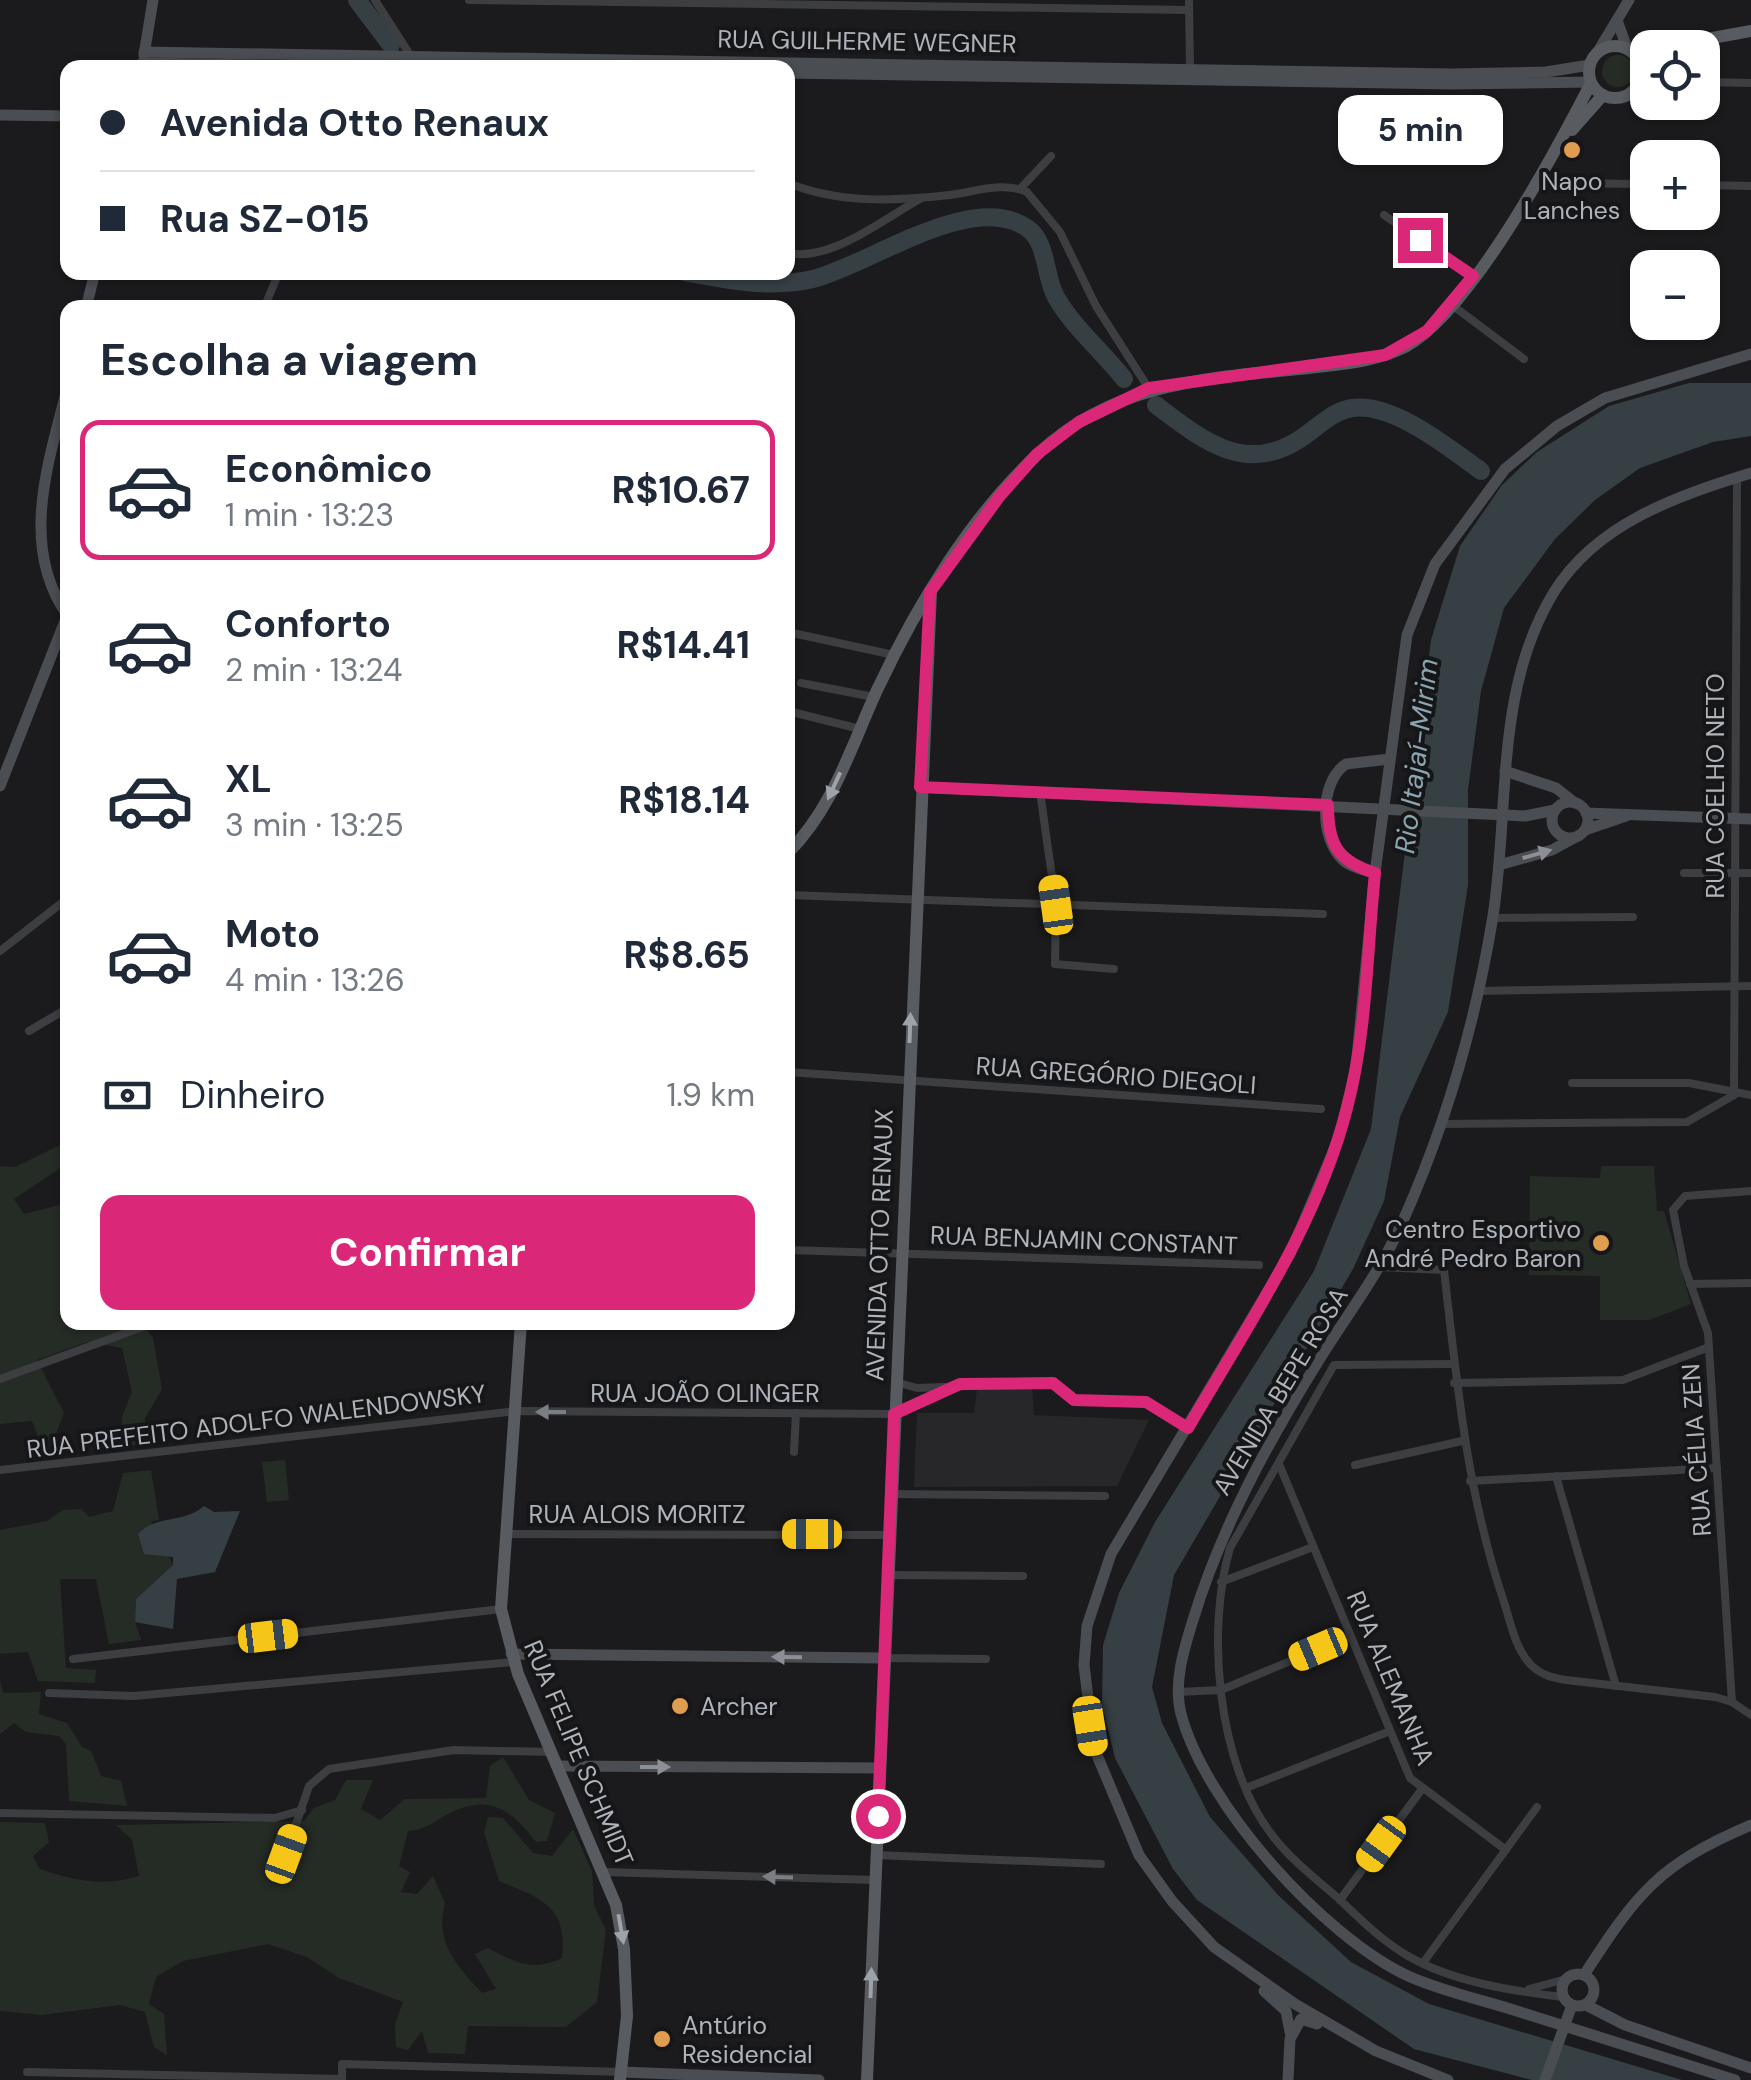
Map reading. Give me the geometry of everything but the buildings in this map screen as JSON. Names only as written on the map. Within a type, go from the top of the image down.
[{"type":"main road","points":[[143,60],[153,0]]},
{"type":"main road","points":[[795,845],[818,817],[894,655],[930,592],[999,497],[1037,454],[1079,422],[1149,388],[1367,360],[1416,340],[1452,305],[1560,143],[1591,82],[1593,59],[1630,0]]},
{"type":"main road","points":[[1617,20],[1630,41]]},
{"type":"main road","points":[[1720,37],[1751,32]]},
{"type":"main road","points":[[1720,42],[1751,32]]},
{"type":"main road","points":[[1593,59],[1611,46],[1630,49]]},
{"type":"main road","name":"RUA GUILHERME WEGNER","points":[[1501,79],[1593,59]]},
{"type":"main road","name":"RUA GUILHERME WEGNER","points":[[795,68],[1591,82]]},
{"type":"main road","name":"RUA GUILHERME WEGNER","points":[[795,73],[842,69]]},
{"type":"main road","points":[[1591,82],[1603,95],[1620,98],[1630,89]]},
{"type":"main road","points":[[1560,143],[1603,95]]},
{"type":"main road","points":[[0,115],[60,116]]},
{"type":"main road","points":[[1288,2080],[1290,2039],[1286,2011],[1191,1924],[1139,1855],[1094,1748],[1087,1706],[1087,1626],[1111,1554],[1290,1254],[1339,1138],[1356,1067],[1375,873],[1407,635],[1422,589],[1470,512],[1506,470],[1556,426],[1605,398],[1751,354]]},
{"type":"main road","points":[[60,418],[45,481],[40,530],[45,570],[60,601]]},
{"type":"main road","name":"AVENIDA BEPE ROSA","points":[[1735,2080],[1442,1988],[1383,1961],[1296,1889],[1256,1848],[1188,1732],[1178,1692],[1189,1631],[1226,1529],[1304,1386],[1379,1267],[1404,1218],[1440,1124],[1477,990],[1492,918],[1512,706],[1528,650],[1553,594],[1585,553],[1628,522],[1675,499],[1751,473]]},
{"type":"main road","name":"AVENIDA OTTO RENAUX","points":[[867,2080],[930,592]]},
{"type":"main road","points":[[905,634],[917,630],[928,636]]},
{"type":"main road","points":[[0,786],[60,634]]},
{"type":"main road","points":[[1375,873],[1345,863],[1332,846],[1328,805],[1331,780],[1340,768],[1361,760],[1390,759]]},
{"type":"main road","points":[[1505,771],[1566,792],[1586,813],[1751,819]]},
{"type":"main road","points":[[920,787],[1526,816],[1575,803]]},
{"type":"main road","points":[[1554,810],[1554,830]]},
{"type":"main road","points":[[1585,830],[1586,813]]},
{"type":"main road","points":[[1526,816],[1574,838]]},
{"type":"main road","points":[[1499,864],[1552,850],[1585,830],[1626,816]]},
{"type":"main road","name":"RUA FELIPE SCHMIDT","points":[[521,1330],[501,1609],[512,1658],[616,1904],[624,1949],[621,2076]]},
{"type":"main road","points":[[512,1658],[884,1658]]},
{"type":"main road","points":[[557,1766],[880,1768]]},
{"type":"main road","points":[[1572,2005],[1566,1979],[1584,1975],[1657,1875],[1687,1854],[1751,1825]]},
{"type":"main road","points":[[1244,1970],[1345,2034]]},
{"type":"main road","points":[[1545,2080],[1572,2005],[1594,1986],[1584,1975]]},
{"type":"main road","points":[[1572,2005],[1751,2068]]},
{"type":"main road","points":[[1290,2039],[1301,2019],[1345,2034],[1448,2080]]},
{"type":"main road","points":[[621,2076],[818,2080]]},
{"type":"street","points":[[376,0],[412,60]]},
{"type":"street","points":[[469,0],[1189,5],[1190,75]]},
{"type":"street","points":[[1720,82],[1751,83]]},
{"type":"street","points":[[795,186],[849,200],[1020,188],[1051,156]]},
{"type":"street","points":[[1534,183],[1630,184]]},
{"type":"street","points":[[1720,185],[1751,186]]},
{"type":"street","points":[[1020,188],[1051,218],[1096,306],[1149,388]]},
{"type":"street","points":[[795,253],[834,246],[924,196]]},
{"type":"street","points":[[1384,214],[1473,276]]},
{"type":"street","points":[[1452,305],[1524,359]]},
{"type":"street","name":"RUA COELHO NETO","points":[[1734,1095],[1737,478]]},
{"type":"street","points":[[795,634],[894,655]]},
{"type":"street","points":[[801,683],[874,696]]},
{"type":"street","points":[[795,713],[860,729]]},
{"type":"street","points":[[1040,792],[1056,905],[1055,964],[1114,970]]},
{"type":"street","points":[[1684,873],[1751,872]]},
{"type":"street","points":[[795,895],[1324,914]]},
{"type":"street","points":[[0,952],[60,904]]},
{"type":"street","points":[[1492,918],[1633,917]]},
{"type":"street","points":[[1477,990],[1751,986]]},
{"type":"street","points":[[29,1031],[60,1013]]},
{"type":"street","name":"RUA GREGÓRIO DIEGOLI","points":[[795,1072],[1320,1109]]},
{"type":"street","points":[[1572,1083],[1689,1083],[1734,1095],[1751,1095]]},
{"type":"street","points":[[1440,1124],[1687,1122],[1734,1095]]},
{"type":"street","name":"RUA CÉLIA ZEN","points":[[1732,1702],[1709,1347],[1673,1210],[1678,1200],[1751,1191]]},
{"type":"street","name":"RUA BENJAMIN CONSTANT","points":[[795,1250],[1259,1265]]},
{"type":"street","points":[[1379,1267],[1444,1270],[1454,1383],[1470,1481],[1490,1564],[1526,1658],[1536,1670],[1552,1678],[1732,1702],[1751,1716]]},
{"type":"street","points":[[1690,1284],[1751,1284]]},
{"type":"street","points":[[0,1379],[134,1330]]},
{"type":"street","points":[[1454,1383],[1622,1380],[1709,1347]]},
{"type":"street","points":[[1452,1364],[1334,1365],[1235,1536],[1221,1582],[1221,1690],[1246,1788],[1269,1832],[1340,1900],[1384,1939],[1423,1963],[1572,2005]]},
{"type":"street","points":[[896,1382],[917,1388],[1053,1383],[1074,1400],[1132,1398],[1188,1428]]},
{"type":"street","points":[[894,1414],[960,1384]]},
{"type":"street","name":"RUA JOÃO OLINGER","points":[[516,1411],[894,1414]]},
{"type":"street","name":"RUA PREFEITO ADOLFO WALENDOWSKY","points":[[0,1470],[516,1411]]},
{"type":"street","points":[[794,1452],[796,1413]]},
{"type":"street","points":[[1355,1466],[1462,1441]]},
{"type":"street","name":"RUA ALEMANHA","points":[[1279,1464],[1407,1772],[1422,1789],[1506,1850]]},
{"type":"street","points":[[1470,1481],[1717,1468]]},
{"type":"street","points":[[1556,1476],[1616,1686]]},
{"type":"street","points":[[891,1494],[1105,1496]]},
{"type":"street","name":"RUA ALOIS MORITZ","points":[[506,1534],[889,1535]]},
{"type":"street","points":[[1221,1582],[1313,1547]]},
{"type":"street","points":[[888,1576],[1023,1576]]},
{"type":"street","points":[[73,1659],[501,1609]]},
{"type":"street","points":[[1178,1692],[1221,1690],[1350,1636]]},
{"type":"street","points":[[49,1693],[134,1696],[512,1658]]},
{"type":"street","points":[[884,1658],[986,1659]]},
{"type":"street","points":[[1246,1788],[1390,1731]]},
{"type":"street","points":[[281,1868],[309,1786],[329,1770],[454,1750],[551,1752]]},
{"type":"street","points":[[1340,1900],[1422,1789]]},
{"type":"street","points":[[1423,1963],[1537,1807]]},
{"type":"street","points":[[0,1814],[275,1818],[302,1810]]},
{"type":"street","points":[[876,1855],[1101,1864]]},
{"type":"street","points":[[604,1872],[875,1880]]},
{"type":"street","points":[[1520,1991],[1566,1979]]},
{"type":"street","points":[[27,2072],[342,2079],[342,2064],[509,2067],[621,2076]]},
{"type":"street","points":[[509,2067],[509,2080]]},
{"type":"shaded area","points":[[1618,55],[1629,60],[1629,82],[1618,87],[1607,82],[1602,71],[1607,60]]},
{"type":"shaded area","points":[[1689,383],[1751,383],[1751,436],[1713,442],[1640,468],[1595,500],[1555,539],[1504,608],[1481,691],[1468,790],[1468,885],[1448,1012],[1400,1117],[1384,1201],[1353,1269],[1174,1575],[1152,1687],[1162,1723],[1210,1817],[1278,1895],[1351,1962],[1429,2004],[1682,2080],[1532,2080],[1414,2049],[1197,1900],[1173,1869],[1115,1758],[1102,1704],[1103,1645],[1119,1593],[1155,1522],[1314,1271],[1371,1129],[1431,640],[1460,546],[1502,485],[1537,452],[1609,406]]},
{"type":"shaded area","points":[[60,1145],[60,1168],[14,1199],[24,1214],[60,1205],[60,1330],[147,1330],[153,1338],[162,1389],[145,1418],[146,1445],[123,1445],[122,1417],[132,1392],[122,1348],[87,1342],[37,1360],[64,1413],[51,1447],[42,1447],[32,1421],[0,1424],[0,1166],[15,1167]]},
{"type":"shaded area","name":"Centro Esportivo André Pedro Baron","points":[[1601,1166],[1654,1166],[1657,1211],[1664,1211],[1691,1304],[1649,1320],[1600,1320],[1600,1276],[1529,1275],[1530,1176],[1600,1178]]},
{"type":"shaded area","points":[[1032,1388],[1034,1415],[1149,1420],[1117,1486],[914,1487],[917,1413],[974,1413],[977,1389]]},
{"type":"shaded area","points":[[285,1460],[289,1500],[267,1502],[262,1462]]},
{"type":"shaded area","points":[[151,1470],[159,1520],[151,1521],[173,1565],[136,1599],[135,1622],[141,1640],[109,1644],[96,1579],[60,1579],[66,1668],[96,1670],[95,1683],[38,1681],[28,1652],[0,1654],[0,1530],[47,1521],[63,1510],[82,1509],[89,1517],[113,1511],[123,1473]]},
{"type":"shaded area","points":[[204,1506],[214,1512],[240,1511],[215,1572],[177,1579],[173,1629],[135,1622],[136,1599],[173,1565],[173,1557],[144,1554],[138,1534]]},
{"type":"shaded area","points":[[0,1680],[3,1693],[41,1692],[39,1714],[67,1723],[82,1747],[91,1751],[101,1776],[121,1781],[127,1806],[69,1801],[66,1744],[59,1736],[26,1732],[14,1723],[0,1734]]},
{"type":"shaded area","points":[[503,1757],[529,1800],[555,1813],[547,1841],[536,1842],[508,1813],[497,1808],[461,1808],[423,1828],[408,1831],[399,1866],[410,1872],[401,1892],[417,1894],[433,1876],[445,1903],[443,1930],[450,1952],[482,1993],[496,1989],[475,1954],[488,1948],[516,1961],[542,1964],[562,1958],[563,1940],[561,1927],[549,1907],[499,1881],[484,1832],[488,1817],[503,1818],[533,1853],[552,1856],[573,1829],[592,1871],[594,1905],[606,1930],[597,2002],[566,2027],[468,2026],[465,2054],[428,2053],[422,2031],[408,2050],[396,2047],[395,2024],[403,2002],[339,1978],[307,1957],[268,1944],[183,1961],[156,1977],[149,2004],[164,2014],[167,2055],[154,2047],[145,2012],[120,2005],[42,2015],[0,2011],[0,1822],[45,1823],[49,1842],[33,1856],[40,1869],[77,1879],[113,1881],[139,1876],[132,1840],[116,1825],[304,1821],[314,1808],[335,1800],[346,1780],[373,1780],[361,1809],[380,1820],[405,1799],[486,1798],[490,1766]]},
{"type":"waterway","points":[[357,0],[391,45]]},
{"type":"waterway","points":[[732,280],[781,283],[813,279],[950,223],[1004,219],[1034,234],[1052,289],[1063,308],[1124,379]]},
{"type":"waterway","points":[[1156,405],[1206,440],[1241,453],[1260,454],[1280,450],[1338,413],[1368,408],[1420,429],[1481,471]]},
{"type":"place","name":"Napo Lanches","points":[[1572,150]]},
{"type":"place","name":"Centro Esportivo André Pedro Baron","points":[[1601,1243]]},
{"type":"place","name":"Archer","points":[[680,1706]]},
{"type":"place","name":"Antúrio Residencial","points":[[662,2039]]},
{"type":"route","points":[[878,1816],[894,1414],[960,1384],[1053,1383],[1074,1400],[1132,1398],[1146,1402],[1188,1428],[1290,1254],[1315,1204],[1339,1138],[1356,1067],[1375,873],[1345,863],[1332,846],[1328,805],[920,787],[930,592],[1016,476],[1058,436],[1104,408],[1149,388],[1367,360],[1416,340],[1452,305],[1473,276],[1420,240]]},
{"type":"water label","name":"Rio Itajaí-Mirim","points":[[1416,756]]}]
